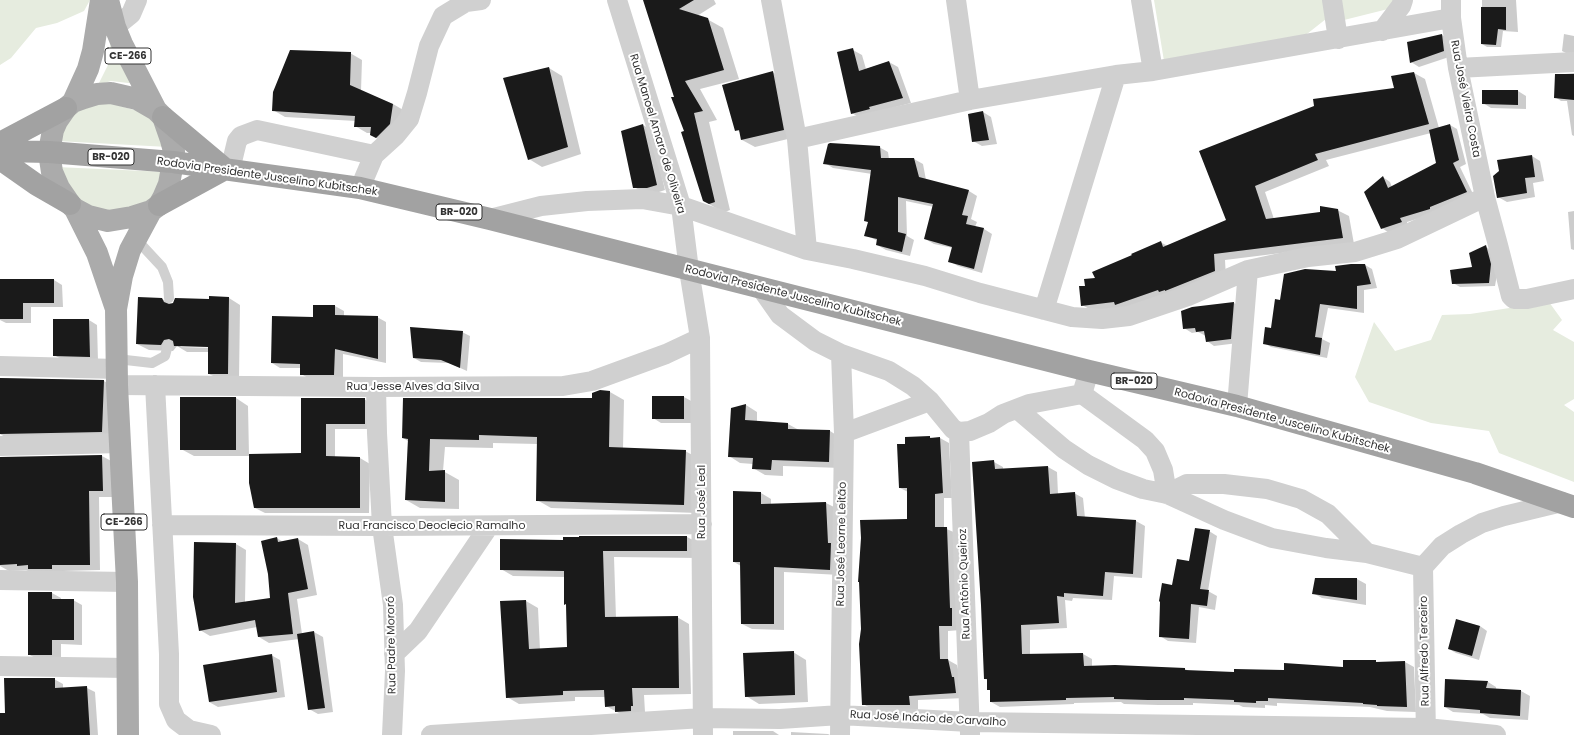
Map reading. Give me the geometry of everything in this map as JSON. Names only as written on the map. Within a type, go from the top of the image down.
[{"type":"highway","points":[[0,143],[70,105]]},
{"type":"highway","points":[[155,208],[228,170],[159,113]]},
{"type":"highway","name":"Rodovia Presidente Juscelino Kubitschek","points":[[0,151],[49,152],[174,162],[360,188],[490,219],[1088,371],[1237,406],[1475,473],[1568,505]]},
{"type":"highway","points":[[0,159],[37,185],[72,206]]},
{"type":"main road","name":"CE-266","points":[[70,105],[88,69],[93,51],[101,0]]},
{"type":"main road","name":"CE-266","points":[[108,0],[115,27],[159,113]]},
{"type":"main road","points":[[111,93],[137,99],[159,113],[171,140],[174,151],[174,162],[169,184],[155,208],[123,220],[108,221],[88,216],[72,206],[60,188],[52,172],[49,152],[53,130],[57,121],[70,105],[97,94],[111,93]]},
{"type":"main road","name":"CE-266","points":[[72,206],[97,253],[116,309]]},
{"type":"main road","name":"CE-266","points":[[128,735],[127,582],[117,371],[116,309],[122,276],[130,250],[155,208]]},
{"type":"street","points":[[115,27],[131,14],[137,0]]},
{"type":"street","points":[[360,188],[374,155],[409,119],[429,46],[448,5],[481,0]]},
{"type":"street","name":"Rua Manoel Amaro de Oliveira","points":[[617,0],[681,206],[689,270]]},
{"type":"street","points":[[771,0],[797,139],[807,250]]},
{"type":"street","points":[[956,0],[970,100]]},
{"type":"street","points":[[1141,0],[1153,71]]},
{"type":"street","points":[[1332,0],[1338,39]]},
{"type":"street","points":[[1382,31],[1401,6],[1403,0]]},
{"type":"street","points":[[797,139],[970,100],[1116,75],[1153,71],[1382,31],[1451,9]]},
{"type":"street","name":"Rua José Vieira Costa","points":[[1451,9],[1458,68],[1485,197],[1511,296],[1514,299],[1527,299],[1574,289]]},
{"type":"street","points":[[1458,68],[1574,62]]},
{"type":"street","points":[[1044,310],[1116,75]]},
{"type":"street","points":[[228,170],[237,141],[241,136],[257,130],[374,155]]},
{"type":"street","points":[[490,219],[541,206],[587,201],[642,199],[681,206],[807,250],[925,276],[980,294],[1044,310],[1079,318],[1102,319],[1129,316],[1188,296],[1248,270],[1308,257],[1355,252],[1397,238],[1485,197]]},
{"type":"street","name":"Rua José Leal","points":[[689,270],[700,338],[703,726]]},
{"type":"street","points":[[1237,406],[1248,270]]},
{"type":"street","points":[[761,288],[780,315],[815,341],[841,354],[889,371],[913,386],[930,402],[954,429],[960,432],[970,431],[989,423],[1003,414],[1029,404],[1082,394],[1145,440],[1155,451],[1163,470],[1167,494]]},
{"type":"street","name":"Rua Jesse Alves da Silva","points":[[0,366],[117,371],[155,385],[376,387],[563,386],[592,381],[666,354],[700,338]]},
{"type":"street","name":"Rua José Leorne Leitão","points":[[840,735],[844,432],[841,354]]},
{"type":"street","points":[[1082,394],[1088,371]]},
{"type":"street","points":[[155,385],[169,704],[176,720],[189,730],[208,735]]},
{"type":"street","name":"Rua Padre Mororó","points":[[376,387],[382,526],[393,606],[394,654],[392,735]]},
{"type":"street","points":[[844,432],[930,402]]},
{"type":"street","points":[[1017,409],[1064,449],[1088,465],[1116,479],[1143,489],[1167,494],[1205,512],[1272,538],[1326,548],[1367,553],[1423,568],[1442,546],[1482,523],[1504,516],[1568,505]]},
{"type":"street","name":"Rua Antônio Queiroz","points":[[960,432],[970,728]]},
{"type":"street","points":[[0,446],[120,444]]},
{"type":"street","points":[[1167,494],[1187,484],[1224,484],[1267,489],[1301,499],[1328,514],[1367,553]]},
{"type":"street","name":"Rua Francisco Deoclecio Ramalho","points":[[162,525],[489,526],[702,524]]},
{"type":"street","points":[[394,654],[418,631],[489,526]]},
{"type":"street","name":"Rua Alfredo Terceiro","points":[[1423,568],[1426,731]]},
{"type":"street","points":[[0,580],[127,582]]},
{"type":"street","points":[[0,666],[128,668]]},
{"type":"street","name":"Rua José Inácio de Carvalho","points":[[431,735],[703,726],[840,715],[970,728],[1426,731],[1496,735]]},
{"type":"lane","points":[[136,239],[162,267],[168,282],[168,298]]},
{"type":"lane","points":[[117,371],[152,362],[165,356],[168,345]]},
{"type":"shaded area","points":[[0,0],[90,0],[84,11],[57,23],[36,28],[11,58],[0,65]]},
{"type":"shaded area","points":[[1154,0],[1328,0],[1331,15],[1293,45],[1164,61]]},
{"type":"shaded area","points":[[1340,0],[1397,0],[1392,8],[1344,20]]},
{"type":"shaded area","points":[[112,31],[137,84],[111,81],[98,85],[108,65]]},
{"type":"shaded area","points":[[102,101],[149,114],[168,147],[57,141],[62,129],[78,110]]},
{"type":"shaded area","points":[[56,167],[167,172],[155,194],[145,203],[122,213],[85,207]]},
{"type":"shaded area","points":[[1549,302],[1562,320],[1553,330],[1574,342],[1574,399],[1564,405],[1574,412],[1574,482],[1499,453],[1489,431],[1431,423],[1369,402],[1355,377],[1374,322],[1395,351],[1431,340],[1442,315],[1470,314]]},
{"type":"building","points":[[643,0],[694,0],[679,9],[708,18],[724,70],[685,81],[703,111],[694,113],[715,202],[709,204],[703,201],[681,132],[684,131],[671,97],[674,97]]},
{"type":"building","points":[[1481,7],[1506,7],[1506,30],[1498,29],[1496,45],[1481,44]]},
{"type":"building","points":[[1442,34],[1444,51],[1410,63],[1407,42]]},
{"type":"building","points":[[853,48],[859,71],[889,61],[903,98],[869,107],[870,109],[851,114],[837,52]]},
{"type":"building","points":[[290,50],[351,52],[350,85],[393,104],[390,124],[376,138],[370,135],[371,127],[354,127],[355,116],[272,111],[273,92]]},
{"type":"building","points":[[549,67],[568,147],[528,160],[503,78]]},
{"type":"building","points":[[773,71],[784,130],[741,140],[739,130],[735,131],[722,85]]},
{"type":"building","points":[[1414,72],[1429,124],[1315,154],[1318,160],[1255,186],[1266,219],[1320,212],[1320,206],[1338,209],[1343,238],[1214,254],[1215,271],[1165,291],[1159,292],[1158,290],[1115,305],[1114,302],[1081,306],[1079,286],[1085,286],[1084,279],[1095,278],[1092,272],[1161,241],[1163,247],[1226,220],[1199,151],[1314,106],[1313,99],[1394,88],[1391,76]]},
{"type":"building","points":[[1555,74],[1574,74],[1574,100],[1554,98]]},
{"type":"building","points":[[1482,90],[1518,90],[1518,105],[1482,104]]},
{"type":"building","points":[[983,111],[989,140],[972,142],[968,114]]},
{"type":"building","points":[[643,124],[657,185],[647,188],[633,188],[621,131]]},
{"type":"building","points":[[1450,124],[1459,160],[1453,163],[1467,192],[1430,207],[1430,209],[1400,218],[1402,222],[1381,229],[1364,192],[1383,176],[1388,188],[1436,163],[1429,130]]},
{"type":"building","points":[[828,144],[880,146],[881,158],[914,158],[919,177],[969,190],[962,215],[968,216],[966,224],[984,228],[974,269],[948,262],[952,247],[924,239],[933,204],[898,197],[898,232],[906,234],[902,252],[876,245],[877,239],[864,236],[868,222],[864,221],[871,170],[823,164]]},
{"type":"building","points":[[1532,155],[1535,177],[1525,178],[1527,193],[1497,198],[1493,176],[1499,171],[1497,160]]},
{"type":"building","points":[[1486,245],[1491,264],[1489,283],[1452,284],[1450,270],[1472,267],[1469,253]]},
{"type":"building","points":[[1365,264],[1371,284],[1357,286],[1357,309],[1320,304],[1315,337],[1322,338],[1320,355],[1263,344],[1265,327],[1271,328],[1275,299],[1280,300],[1284,274],[1305,269],[1336,271],[1335,266]]},
{"type":"building","points":[[0,279],[54,279],[54,303],[23,303],[23,319],[0,319]]},
{"type":"building","points":[[209,296],[229,297],[228,374],[208,374],[208,347],[174,346],[173,341],[169,339],[164,340],[161,345],[136,344],[138,297],[162,298],[164,302],[169,304],[173,303],[175,298],[209,299]]},
{"type":"building","points":[[1234,302],[1231,339],[1206,342],[1204,331],[1196,332],[1195,328],[1183,329],[1181,311],[1192,307]]},
{"type":"building","points":[[313,305],[335,305],[335,315],[378,316],[378,359],[335,349],[334,375],[300,375],[300,364],[271,363],[272,316],[313,317]]},
{"type":"building","points":[[53,319],[89,319],[90,357],[53,356]]},
{"type":"building","points":[[410,327],[463,331],[460,368],[441,360],[413,358]]},
{"type":"building","points":[[0,378],[104,380],[102,432],[0,434]]},
{"type":"building","points":[[600,390],[610,391],[609,447],[686,450],[684,505],[536,501],[537,437],[479,435],[479,440],[430,439],[429,471],[445,470],[445,502],[405,500],[408,439],[402,438],[403,398],[592,398],[592,393]]},
{"type":"building","points":[[652,396],[684,396],[684,419],[652,419]]},
{"type":"building","points":[[180,397],[236,397],[236,450],[180,450]]},
{"type":"building","points":[[301,398],[365,398],[365,424],[326,424],[326,456],[360,457],[360,508],[254,508],[249,483],[249,454],[301,453]]},
{"type":"building","points":[[746,404],[745,420],[788,423],[788,429],[830,430],[829,462],[772,460],[771,470],[752,469],[753,458],[728,457],[731,408]]},
{"type":"building","points":[[930,436],[930,438],[940,437],[943,493],[935,494],[935,527],[947,527],[950,608],[952,608],[952,626],[939,626],[940,659],[948,659],[952,677],[954,677],[956,693],[909,696],[910,705],[862,705],[859,644],[861,629],[858,582],[861,538],[860,520],[907,519],[907,488],[899,488],[897,444],[905,444],[905,437]]},
{"type":"building","points":[[102,455],[103,491],[89,491],[90,565],[52,565],[52,569],[28,569],[28,565],[0,565],[0,457]]},
{"type":"building","points":[[994,460],[995,469],[1048,466],[1050,494],[1075,492],[1077,516],[1136,520],[1133,574],[1105,572],[1103,596],[1064,593],[1064,597],[1057,596],[1059,623],[1021,625],[1022,654],[1083,653],[1084,666],[1115,665],[1234,672],[1234,669],[1284,670],[1284,663],[1343,667],[1343,660],[1376,660],[1376,662],[1405,661],[1407,707],[1268,698],[1268,701],[1256,701],[1256,703],[1234,702],[1234,700],[1184,698],[1184,700],[1148,700],[1114,699],[1114,697],[990,702],[990,690],[987,690],[987,679],[984,679],[972,462]]},
{"type":"building","points":[[733,491],[761,492],[761,504],[826,502],[828,543],[831,543],[830,570],[774,567],[774,624],[741,624],[740,562],[733,562]]},
{"type":"building","points":[[1195,528],[1210,530],[1200,589],[1209,590],[1207,606],[1191,604],[1189,639],[1159,637],[1159,601],[1162,583],[1172,585],[1177,559],[1189,561]]},
{"type":"building","points":[[687,536],[687,551],[603,551],[605,617],[678,616],[679,688],[632,688],[633,706],[631,706],[631,711],[615,712],[615,706],[605,707],[604,690],[563,691],[563,695],[506,698],[500,601],[526,600],[529,649],[567,647],[566,604],[564,605],[564,571],[500,570],[500,539],[563,540],[563,537]]},
{"type":"building","points":[[277,537],[278,542],[298,538],[308,589],[288,593],[293,634],[258,637],[255,620],[199,631],[193,597],[194,542],[236,543],[235,603],[270,598],[268,574],[261,541]]},
{"type":"building","points":[[1315,578],[1357,578],[1357,600],[1312,594]]},
{"type":"building","points":[[28,592],[52,592],[52,599],[74,599],[74,640],[52,640],[52,655],[28,655]]},
{"type":"building","points":[[1456,619],[1480,626],[1472,656],[1448,649]]},
{"type":"building","points":[[314,631],[325,708],[308,710],[297,634]]},
{"type":"building","points":[[794,651],[795,695],[745,697],[743,653]]},
{"type":"building","points":[[272,654],[277,692],[209,702],[203,665]]},
{"type":"building","points":[[4,678],[55,678],[55,688],[87,686],[90,735],[0,735],[0,713],[5,713]]},
{"type":"building","points":[[1445,679],[1488,681],[1486,688],[1521,690],[1520,716],[1480,713],[1480,710],[1444,707]]}]
